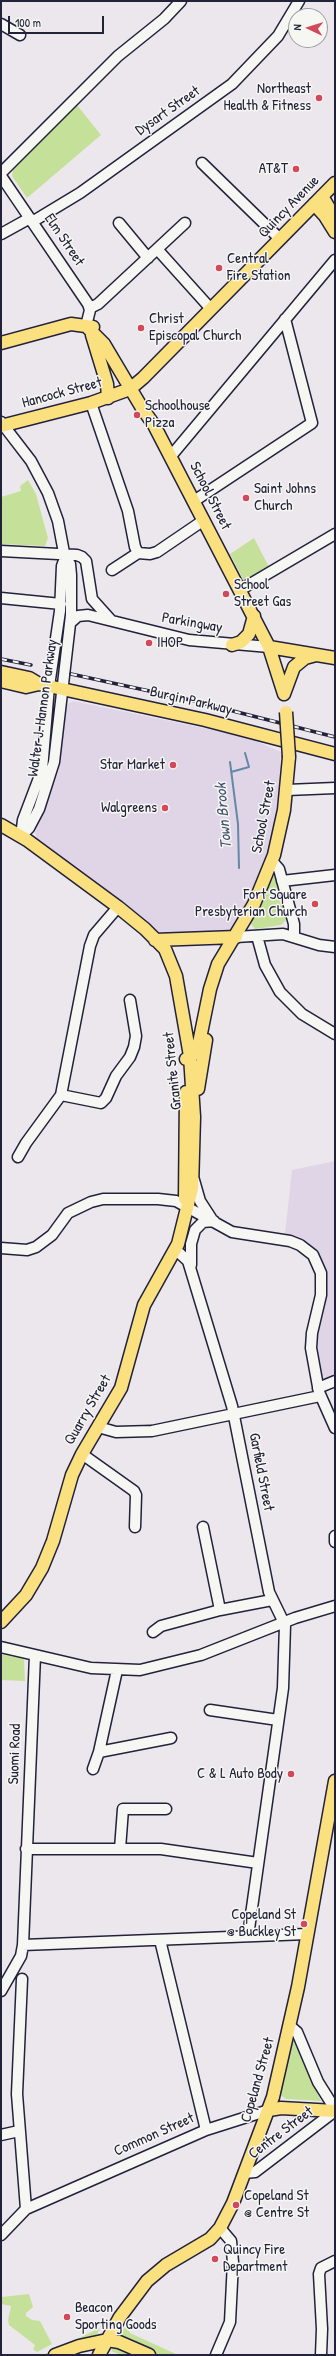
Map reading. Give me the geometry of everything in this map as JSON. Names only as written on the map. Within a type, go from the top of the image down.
[{"type":"main road","name":"Quincy Avenue","points":[[133,386],[335,183]]},
{"type":"main road","points":[[318,200],[335,218]]},
{"type":"main road","points":[[318,200],[325,216],[335,232]]},
{"type":"main road","points":[[1,343],[65,326],[86,326],[98,329],[108,337],[133,386]]},
{"type":"main road","points":[[86,326],[97,348],[107,384],[108,398]]},
{"type":"main road","name":"Hancock Street","points":[[2,424],[91,403],[108,398],[133,386]]},
{"type":"main road","name":"School Street","points":[[133,386],[171,456],[269,647],[280,661],[286,712],[289,757],[287,790],[280,832],[272,861],[254,904],[236,937],[224,953],[216,970],[198,1048],[187,1061]]},
{"type":"main road","points":[[232,645],[241,642],[249,634],[254,616]]},
{"type":"main road","points":[[269,647],[335,658]]},
{"type":"main road","points":[[284,694],[294,667],[305,658],[318,654]]},
{"type":"main road","name":"Burgin Parkway","points":[[1,672],[29,678],[44,685],[229,726],[335,754]]},
{"type":"main road","name":"Burgin Parkway","points":[[1,681],[26,687],[44,685]]},
{"type":"main road","name":"Granite Street","points":[[1,825],[21,836],[118,907],[165,949],[174,968],[194,1125],[191,1191],[186,1206]]},
{"type":"main road","points":[[155,940],[236,937]]},
{"type":"main road","name":"School Street","points":[[194,1125],[200,1074],[215,998],[236,937]]},
{"type":"main road","name":"Granite Street","points":[[186,1206],[183,1182],[187,1061]]},
{"type":"main road","name":"Quarry Street","points":[[1,1622],[26,1595],[42,1568],[53,1541],[68,1486],[82,1454],[123,1383],[146,1299],[176,1250],[186,1206]]},
{"type":"main road","name":"Copeland Street","points":[[99,2355],[120,2317],[151,2277],[166,2265],[201,2246],[220,2228],[228,2215],[269,2110],[290,2026],[335,1781]]},
{"type":"main road","name":"Common Street","points":[[269,2110],[281,2108],[335,2110]]},
{"type":"main road","points":[[55,2355],[79,2346],[107,2340],[119,2342],[149,2355]]},
{"type":"street","points":[[1,174],[118,56],[164,19],[181,1]]},
{"type":"street","name":"Dysart Street","points":[[1,234],[31,220],[80,193],[232,84],[278,36],[299,1]]},
{"type":"street","points":[[1,24],[20,35]]},
{"type":"street","points":[[202,164],[280,239]]},
{"type":"street","name":"Elm Street","points":[[1,174],[90,308]]},
{"type":"street","points":[[119,223],[148,258]]},
{"type":"street","points":[[86,326],[90,308],[98,304],[185,223]]},
{"type":"street","points":[[157,249],[211,309]]},
{"type":"street","points":[[171,456],[335,260]]},
{"type":"street","points":[[194,501],[312,423],[285,319]]},
{"type":"street","points":[[91,403],[128,511],[135,547],[138,553]]},
{"type":"street","name":"Walter J. Hannon Parkway","points":[[2,424],[24,452],[45,487],[58,521],[65,556],[70,564],[71,570],[70,623],[61,689],[55,752],[50,776],[34,819],[21,836]]},
{"type":"street","points":[[112,570],[138,553],[150,554],[157,552],[204,520]]},
{"type":"street","points":[[240,590],[335,534]]},
{"type":"street","points":[[1,551],[65,556],[77,555],[86,561],[92,599],[111,620]]},
{"type":"street","name":"Walter J. Hannon Parkway","points":[[21,836],[23,820],[42,770],[44,685],[53,661],[59,618],[62,566],[65,556]]},
{"type":"street","points":[[1,598],[60,604]]},
{"type":"street","name":"Parkingway","points":[[70,623],[82,615],[111,620],[181,638],[232,645],[269,647]]},
{"type":"street","points":[[287,790],[335,788]]},
{"type":"street","points":[[272,861],[278,866],[294,924],[294,936]]},
{"type":"street","points":[[282,882],[335,875]]},
{"type":"street","points":[[18,1157],[26,1143],[61,1095],[90,946],[94,935],[118,907]]},
{"type":"street","points":[[236,937],[278,934],[294,936],[319,945],[335,947]]},
{"type":"street","points":[[257,936],[258,947],[268,971],[280,992],[302,1014],[335,1034]]},
{"type":"street","points":[[61,1095],[101,1103],[106,1098],[116,1076],[130,1057],[134,1047],[136,1036],[130,1000]]},
{"type":"street","points":[[192,1170],[200,1201],[214,1221]]},
{"type":"street","points":[[1,1248],[27,1250],[36,1247],[52,1235],[68,1214],[95,1201],[169,1199],[186,1206],[240,1234],[293,1242],[307,1249],[315,1258],[321,1273],[322,1286],[311,1344],[319,1392],[335,1428]]},
{"type":"street","name":"Garfield Street","points":[[192,1275],[191,1254],[194,1232],[201,1224],[214,1221]]},
{"type":"street","name":"Garfield Street","points":[[176,1250],[187,1259],[234,1414],[272,1600],[284,1622]]},
{"type":"street","points":[[98,1427],[112,1432],[145,1432],[234,1414],[319,1392],[335,1382]]},
{"type":"street","points":[[82,1454],[134,1491],[136,1497],[135,1527]]},
{"type":"street","points":[[203,1527],[220,1610]]},
{"type":"street","points":[[335,1536],[335,1542]]},
{"type":"street","points":[[153,1632],[161,1626],[220,1610],[272,1600]]},
{"type":"street","points":[[1,1647],[91,1668],[117,1670],[147,1669],[195,1657],[284,1622],[335,1606]]},
{"type":"street","points":[[248,1936],[284,1683],[284,1622]]},
{"type":"street","name":"Suomi Road","points":[[1,1991],[21,1956],[23,1945],[35,1655]]},
{"type":"street","points":[[93,1769],[99,1752],[117,1670]]},
{"type":"street","points":[[210,1710],[278,1720]]},
{"type":"street","points":[[99,1752],[171,1738]]},
{"type":"street","points":[[120,1849],[123,1809],[166,1809]]},
{"type":"street","points":[[26,1849],[161,1848],[258,1863]]},
{"type":"street","points":[[23,1945],[307,1934]]},
{"type":"street","points":[[160,1940],[206,2130]]},
{"type":"street","points":[[22,1979],[17,2094],[18,2131],[26,2209]]},
{"type":"street","points":[[290,2026],[297,2032],[321,2087],[335,2110]]},
{"type":"street","name":"Common Street","points":[[1,2235],[26,2209],[206,2130],[269,2110]]},
{"type":"street","name":"Centre Street","points":[[244,2173],[255,2172],[335,2110]]},
{"type":"street","points":[[1,2135],[18,2131]]},
{"type":"street","points":[[216,2355],[230,2322],[233,2262],[230,2241],[220,2228]]},
{"type":"street","points":[[321,2355],[322,2328],[318,2277],[321,2268],[335,2261]]},
{"type":"shaded area","points":[[73,701],[247,737],[281,752],[277,823],[269,860],[252,908],[234,929],[212,935],[165,939],[37,839],[35,831],[59,770],[65,706]]},
{"type":"shaded area","points":[[335,1161],[335,1375],[326,1379],[322,1376],[316,1344],[327,1291],[324,1265],[320,1255],[310,1245],[299,1238],[285,1234],[292,1170]]},
{"type":"green space","points":[[77,105],[101,135],[27,198],[12,176],[13,170]]},
{"type":"green space","points":[[28,480],[36,494],[48,538],[45,546],[1,544],[1,497],[21,491],[20,486]]},
{"type":"green space","points":[[254,538],[269,567],[244,581],[230,554]]},
{"type":"green space","points":[[272,876],[276,878],[286,920],[281,925],[255,929],[250,923]]},
{"type":"green space","points":[[1,1654],[24,1659],[25,1681],[1,1680]]},
{"type":"green space","points":[[293,2040],[321,2101],[286,2099],[280,2095]]},
{"type":"green space","points":[[29,2294],[33,2307],[26,2313],[26,2316],[32,2320],[40,2321],[52,2344],[37,2352],[33,2349],[35,2345],[9,2325],[8,2320],[11,2306],[1,2304],[2,2297]]},
{"type":"green space","points":[[126,2325],[130,2333],[178,2355],[121,2355],[111,2351]]},
{"type":"green space","points":[[100,2328],[89,2351],[75,2355],[43,2355]]},
{"type":"waterway","points":[[231,772],[249,767],[245,753]]},
{"type":"waterway","name":"Town Brook","points":[[230,762],[238,824],[239,868]]},
{"type":"railway","points":[[1,659],[31,665]]},
{"type":"railway","points":[[71,674],[186,699],[335,737]]},
{"type":"place","name":"Northeast Health & Fitness","points":[[319,98]]},
{"type":"place","name":"AT&T","points":[[296,169]]},
{"type":"place","name":"Central Fire Station","points":[[219,268]]},
{"type":"place","name":"Christ Episcopal Church","points":[[141,328]]},
{"type":"place","name":"Schoolhouse Pizza","points":[[137,415]]},
{"type":"place","name":"Saint Johns Church","points":[[246,498]]},
{"type":"place","name":"School Street Gas","points":[[226,594]]},
{"type":"place","name":"IHOP","points":[[149,643]]},
{"type":"place","name":"Star Market","points":[[173,765]]},
{"type":"place","name":"Walgreens","points":[[165,808]]},
{"type":"place","name":"Fort Square Presbyterian Church","points":[[315,904]]},
{"type":"place","name":"C & L Auto Body","points":[[291,1774]]},
{"type":"place","name":"Copeland St @ Buckley St","points":[[304,1924]]},
{"type":"place","name":"Copeland St @ Centre St","points":[[236,2205]]},
{"type":"place","name":"Quincy Fire Department","points":[[215,2259]]},
{"type":"place","name":"Beacon Sporting Goods","points":[[67,2317]]}]
